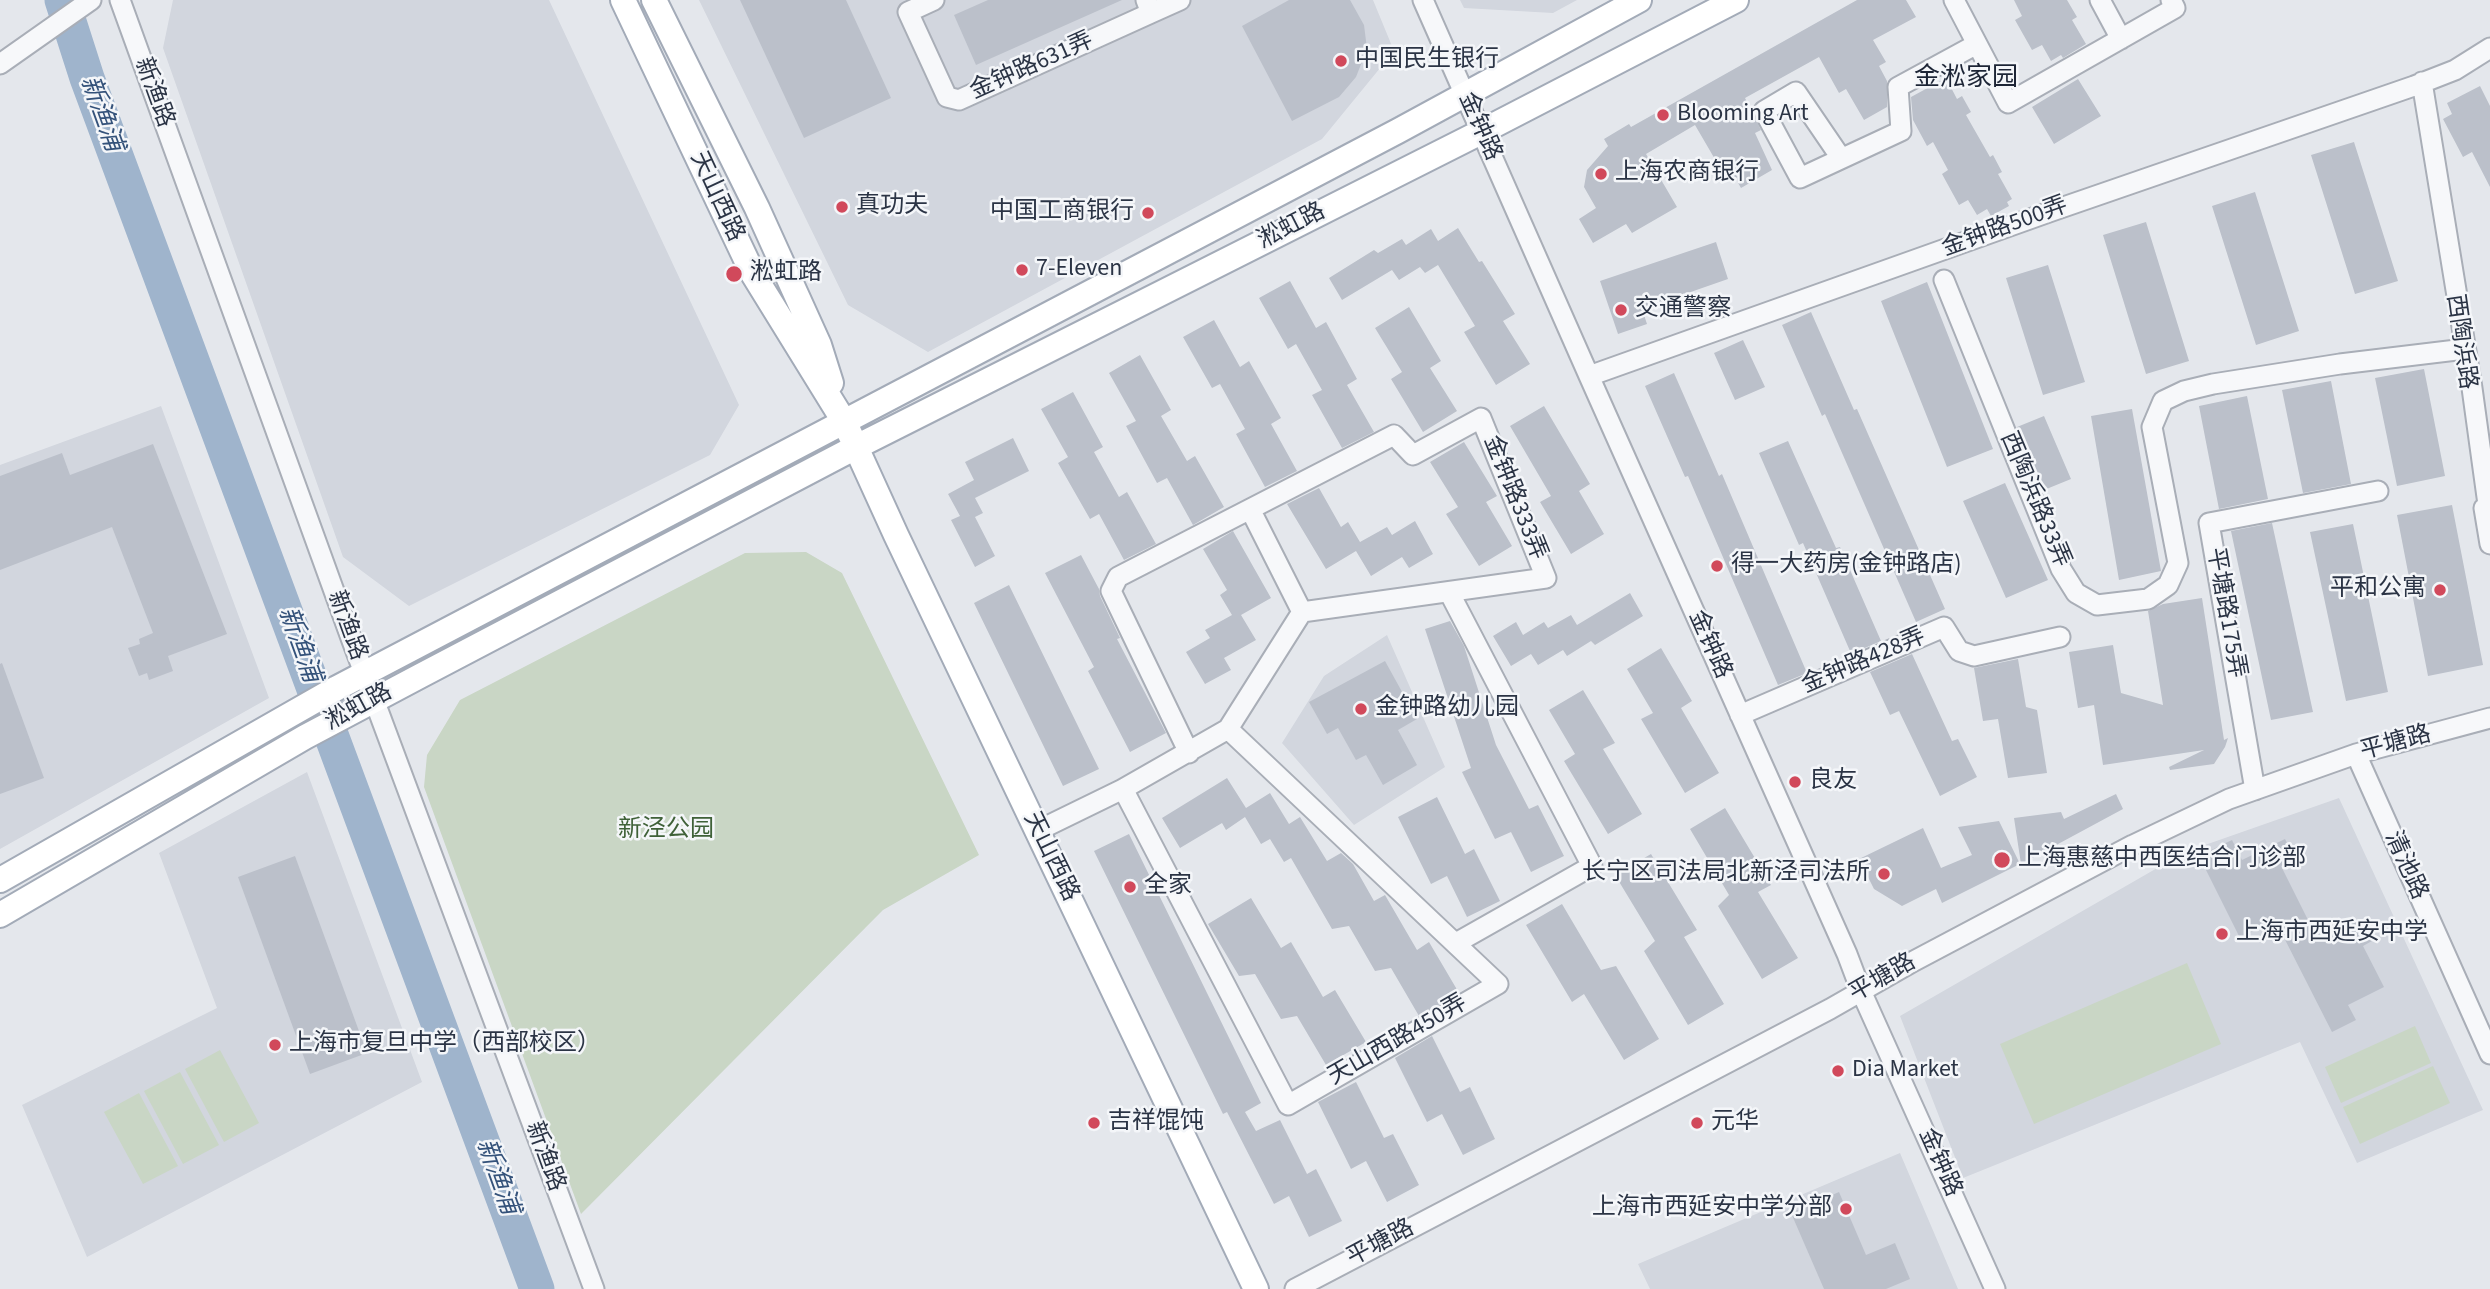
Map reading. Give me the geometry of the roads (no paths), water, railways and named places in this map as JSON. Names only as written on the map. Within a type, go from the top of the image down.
[{"type":"main road","name":"天山西路","points":[[623,0],[753,274],[845,423]]},
{"type":"main road","name":"天山西路","points":[[654,0],[757,208],[819,345],[845,423],[856,447],[1256,1289]]},
{"type":"main road","name":"淞虹路","points":[[0,880],[337,688],[845,423],[1639,0]]},
{"type":"main road","name":"淞虹路","points":[[0,915],[305,737],[374,700],[856,447],[1736,0]]},
{"type":"street","points":[[0,64],[91,0]]},
{"type":"street","name":"新渔路","points":[[120,0],[374,700],[594,1289]]},
{"type":"street","name":"金钟路631弄","points":[[934,0],[908,12],[947,97],[959,100],[1149,6],[1180,0]]},
{"type":"street","name":"金钟路","points":[[1423,0],[1995,1289]]},
{"type":"street","points":[[1954,0],[2008,103],[2175,8],[2171,0]]},
{"type":"street","points":[[2100,0],[2121,39]]},
{"type":"street","points":[[1841,159],[1901,131],[1898,87],[1977,44]]},
{"type":"street","points":[[2423,82],[2455,69],[2490,48]]},
{"type":"street","name":"西陶浜路","points":[[2423,82],[2490,519]]},
{"type":"street","name":"金钟路500弄","points":[[1588,376],[2423,82]]},
{"type":"street","name":"西陶浜路33弄","points":[[1944,280],[2061,569],[2076,593],[2097,605],[2148,598],[2168,585],[2178,563],[2152,427],[2163,401],[2184,391],[2213,384],[2340,364],[2463,349]]},
{"type":"street","name":"金钟路333弄","points":[[1250,509],[1394,435],[1413,455],[1481,418],[1546,578],[1302,612]]},
{"type":"street","name":"西陶浜路","points":[[2486,490],[2490,544]]},
{"type":"street","name":"平塘路175弄","points":[[2255,790],[2209,523],[2378,491]]},
{"type":"street","points":[[1037,831],[1123,789],[1189,753],[1228,729],[1302,612],[1250,509],[1118,577],[1111,591],[1189,753]]},
{"type":"street","points":[[1449,592],[1591,866],[1456,943]]},
{"type":"street","name":"金钟路428弄","points":[[1740,715],[1944,628],[1959,651],[1974,656],[2060,636]]},
{"type":"street","name":"平塘路","points":[[1295,1289],[2133,845],[2229,799],[2356,754],[2490,718]]},
{"type":"street","name":"天山西路450弄","points":[[1123,789],[1287,1105],[1498,984],[1228,729]]},
{"type":"street","name":"清池路","points":[[2356,754],[2490,1054]]},
{"type":"waterway","name":"新渔浦","points":[[62,0],[87,78],[537,1289]]},
{"type":"place","name":"中国民生银行","points":[[1341,61]]},
{"type":"place","name":"Blooming Art","points":[[1663,115]]},
{"type":"place","name":"上海农商银行","points":[[1601,174]]},
{"type":"place","name":"真功夫","points":[[842,207]]},
{"type":"place","name":"中国工商银行","points":[[1148,213]]},
{"type":"place","name":"7-Eleven","points":[[1022,270]]},
{"type":"place","name":"淞虹路","points":[[734,274]]},
{"type":"place","name":"交通警察","points":[[1621,310]]},
{"type":"place","name":"得一大药房(金钟路店)","points":[[1717,566]]},
{"type":"place","name":"平和公寓","points":[[2440,590]]},
{"type":"place","name":"金钟路幼儿园","points":[[1361,709]]},
{"type":"place","name":"良友","points":[[1795,782]]},
{"type":"place","name":"上海惠慈中西医结合门诊部","points":[[2002,860]]},
{"type":"place","name":"长宁区司法局北新泾司法所","points":[[1884,874]]},
{"type":"place","name":"全家","points":[[1130,887]]},
{"type":"place","name":"上海市西延安中学","points":[[2222,934]]},
{"type":"place","name":"上海市复旦中学（西部校区）","points":[[275,1045]]},
{"type":"place","name":"Dia Market","points":[[1838,1071]]},
{"type":"place","name":"吉祥馄饨","points":[[1094,1123]]},
{"type":"place","name":"元华","points":[[1697,1123]]},
{"type":"place","name":"上海市西延安中学分部","points":[[1846,1209]]},
{"type":"district","name":"金淞家园","points":[[1966,79]]},
{"type":"park label","name":"新泾公园","points":[[666,831]]}]
